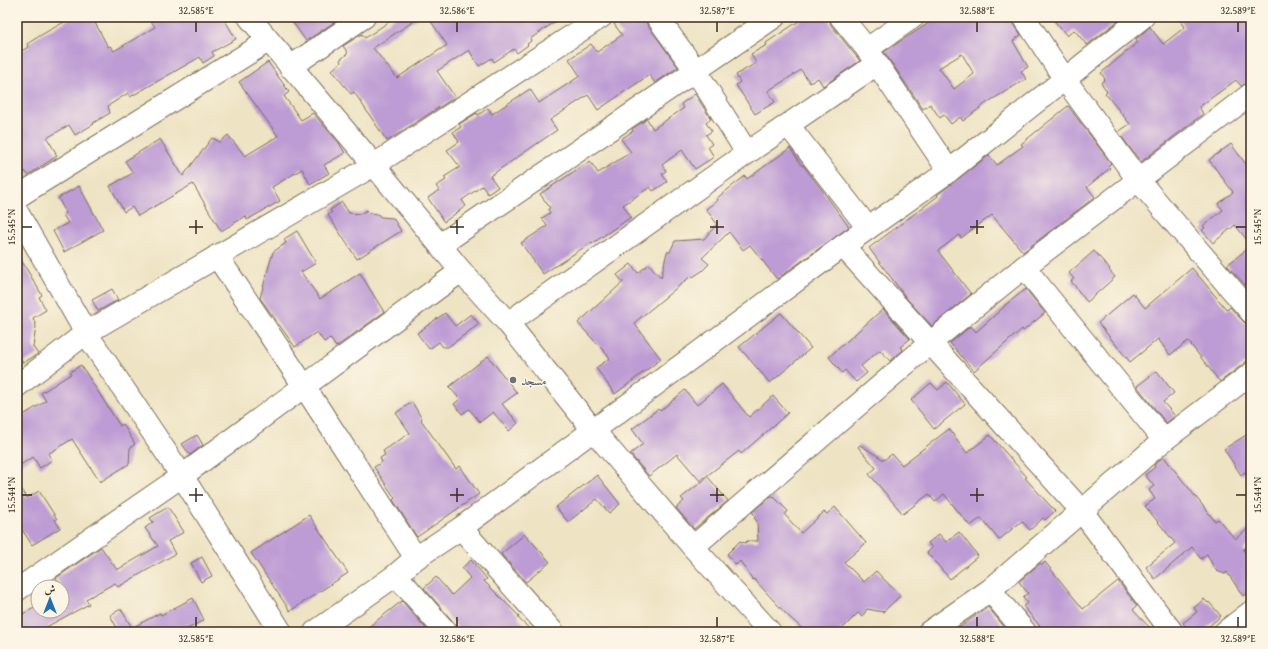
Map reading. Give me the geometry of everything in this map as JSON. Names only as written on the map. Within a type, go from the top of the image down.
[{"type":"street","points":[[249,17],[461,271],[508,323],[593,430],[692,548],[770,632]]},
{"type":"street","points":[[290,67],[364,17]]},
{"type":"street","points":[[17,386],[86,333],[374,165],[601,17]]},
{"type":"street","points":[[657,17],[696,71],[748,153]]},
{"type":"street","points":[[440,245],[774,17]]},
{"type":"street","points":[[841,17],[872,56],[949,170]]},
{"type":"street","points":[[508,323],[788,125],[872,56],[913,17]]},
{"type":"street","points":[[1024,17],[1064,78],[1138,180],[1251,312]]},
{"type":"street","points":[[315,632],[396,575],[416,558],[461,528],[843,246],[949,170],[1143,17]]},
{"type":"street","points":[[17,197],[268,41]]},
{"type":"street","points":[[692,548],[930,343],[1024,267],[1138,180],[1248,104]]},
{"type":"street","points":[[788,125],[868,228]]},
{"type":"street","points":[[17,212],[86,333],[182,476],[281,632]]},
{"type":"street","points":[[843,246],[1081,510],[1172,632]]},
{"type":"street","points":[[217,256],[416,558]]},
{"type":"street","points":[[1024,267],[1164,440]]},
{"type":"street","points":[[17,590],[182,476],[461,271]]},
{"type":"street","points":[[929,632],[990,590],[1164,440],[1251,374]]},
{"type":"street","points":[[461,528],[552,632]]},
{"type":"street","points":[[396,575],[446,632]]},
{"type":"street","points":[[990,590],[1025,632]]},
{"type":"street","points":[[1227,631],[1251,612]]},
{"type":"building","points":[[73,17],[92,17],[108,47],[110,46],[114,51],[155,27],[148,17],[223,17],[236,39],[212,52],[214,56],[203,63],[200,57],[130,97],[128,93],[108,106],[110,113],[75,135],[69,125],[47,138],[57,156],[28,175],[25,171],[22,173],[17,166],[17,72],[19,52],[29,47],[27,44]]},
{"type":"building","points":[[289,17],[342,17],[306,41]]},
{"type":"building","points":[[396,17],[420,17],[373,48],[397,78],[447,45],[428,17],[562,17],[530,39],[531,41],[527,44],[528,45],[517,53],[514,49],[494,62],[492,58],[479,66],[469,50],[437,71],[455,97],[387,141],[354,92],[351,94],[332,70],[348,53],[343,46],[362,34],[365,38]]},
{"type":"building","points":[[613,17],[645,17],[647,24],[678,67],[655,83],[649,75],[598,110],[588,95],[550,120],[557,130],[490,176],[498,187],[488,194],[482,186],[462,200],[466,206],[444,222],[428,198],[439,190],[436,186],[446,180],[444,177],[460,167],[447,150],[459,142],[453,132],[461,127],[459,124],[477,113],[478,115],[488,108],[492,114],[530,89],[539,103],[580,76],[569,59],[591,44],[597,52],[622,35],[614,24],[617,22]]},
{"type":"building","points":[[805,17],[829,17],[831,25],[860,61],[823,86],[818,78],[810,83],[801,70],[768,91],[775,102],[755,114],[736,85],[740,82],[736,75],[756,63],[751,54],[767,45],[766,43]]},
{"type":"building","points":[[938,17],[1012,17],[1014,24],[1021,35],[1013,41],[1028,67],[1021,71],[1026,79],[988,102],[963,121],[960,117],[951,124],[944,115],[940,118],[930,104],[923,109],[884,52]],"holes":[[[962,54],[974,74],[954,89],[939,68]]]},
{"type":"building","points":[[1051,17],[1123,17],[1087,45],[1074,30],[1067,36]]},
{"type":"building","points":[[1178,17],[1243,17],[1251,27],[1251,82],[1241,86],[1236,80],[1199,107],[1203,114],[1141,162],[1118,132],[1130,124],[1105,93],[1107,91],[1101,83],[1105,79],[1101,73],[1138,42],[1136,39],[1150,27],[1163,44],[1185,27]]},
{"type":"building","points":[[268,62],[289,92],[284,96],[301,120],[313,113],[339,143],[345,153],[324,165],[329,173],[310,184],[302,169],[272,187],[280,201],[247,220],[246,216],[221,231],[193,184],[138,216],[132,207],[124,212],[110,186],[133,173],[125,161],[160,139],[183,176],[212,138],[220,142],[228,135],[245,156],[278,136],[239,82]]},
{"type":"building","points":[[695,94],[711,119],[706,123],[712,131],[706,135],[712,144],[708,147],[714,157],[695,169],[682,150],[662,165],[666,171],[662,174],[667,182],[653,191],[650,187],[623,205],[631,217],[543,274],[521,243],[547,226],[542,218],[550,213],[548,209],[550,208],[540,194],[590,161],[598,173],[631,152],[621,139],[633,131],[632,129],[647,119],[653,129],[684,108],[681,104]]},
{"type":"building","points":[[1068,106],[1111,163],[1108,166],[1110,168],[1087,187],[1095,197],[1023,252],[992,215],[961,238],[959,235],[938,251],[971,294],[932,326],[907,299],[869,248],[989,155],[997,165],[1023,146],[1021,144]]},
{"type":"building","points":[[1231,144],[1251,171],[1251,245],[1235,225],[1213,243],[1202,230],[1205,228],[1203,226],[1223,210],[1218,204],[1233,192],[1209,160]]},
{"type":"building","points":[[790,148],[849,227],[777,279],[750,245],[743,250],[729,232],[702,258],[709,264],[702,271],[693,277],[691,276],[634,323],[661,359],[615,394],[596,368],[610,358],[578,323],[623,282],[617,275],[631,264],[638,273],[649,264],[661,278],[667,252],[670,252],[675,241],[704,239],[717,224],[706,209],[718,200],[717,198],[745,176],[747,179]]},
{"type":"building","points":[[79,186],[103,230],[64,252],[53,231],[68,223],[63,215],[66,213],[58,198]]},
{"type":"building","points":[[342,202],[349,213],[360,214],[367,210],[370,213],[377,214],[381,217],[393,218],[401,231],[357,259],[328,215],[332,212],[330,210]]},
{"type":"building","points":[[297,231],[316,263],[301,272],[320,299],[360,273],[384,312],[336,347],[330,338],[324,342],[317,332],[295,347],[260,298],[273,252],[286,243],[284,239]]},
{"type":"building","points":[[1251,246],[1251,280],[1245,285],[1227,265]]},
{"type":"building","points":[[1094,251],[1115,277],[1087,302],[1071,281],[1074,279],[1069,273]]},
{"type":"building","points":[[17,253],[42,295],[39,297],[46,310],[33,318],[36,326],[33,347],[38,354],[23,363],[17,353]]},
{"type":"building","points":[[1192,268],[1227,310],[1230,307],[1246,324],[1251,324],[1251,358],[1220,382],[1188,341],[1170,355],[1158,339],[1130,362],[1098,323],[1133,293],[1145,308]]},
{"type":"building","points":[[112,289],[118,300],[98,311],[92,300]]},
{"type":"building","points":[[1026,289],[1045,313],[1023,331],[1022,329],[974,371],[950,343],[971,326],[976,332],[1004,306]]},
{"type":"building","points":[[883,309],[910,339],[900,347],[903,350],[890,361],[880,350],[861,366],[867,373],[856,382],[845,370],[842,373],[829,357]]},
{"type":"building","points":[[445,313],[455,326],[471,314],[479,324],[448,347],[443,347],[439,342],[429,349],[417,333]]},
{"type":"building","points":[[781,313],[811,348],[770,383],[739,347]]},
{"type":"building","points":[[488,356],[517,393],[502,404],[518,423],[509,431],[493,412],[480,422],[469,409],[462,414],[454,404],[460,399],[449,387]]},
{"type":"building","points":[[81,365],[120,426],[123,424],[135,444],[130,448],[129,464],[100,482],[72,439],[48,454],[52,460],[40,468],[33,457],[17,467],[17,419],[46,401],[41,393],[71,374],[70,372]]},
{"type":"building","points":[[1157,371],[1174,393],[1163,402],[1175,416],[1166,423],[1137,386]]},
{"type":"building","points":[[947,382],[965,404],[934,429],[911,400],[931,383],[938,390]]},
{"type":"building","points":[[722,384],[749,417],[773,396],[788,413],[741,454],[739,451],[700,481],[677,454],[649,476],[630,454],[643,444],[632,429],[658,409],[660,411],[685,390],[697,405]]},
{"type":"building","points":[[412,402],[422,419],[421,420],[456,469],[460,466],[479,494],[417,537],[393,500],[395,498],[374,467],[382,462],[380,458],[385,455],[383,451],[410,433],[396,413]]},
{"type":"building","points":[[949,429],[967,453],[990,435],[1027,477],[1025,478],[1055,511],[1045,520],[1043,518],[1030,530],[1022,521],[999,540],[981,518],[970,526],[944,494],[935,502],[929,494],[903,514],[869,474],[876,468],[858,447],[860,445],[884,460],[892,454],[902,465]]},
{"type":"building","points":[[1251,432],[1251,468],[1241,475],[1224,449]]},
{"type":"building","points":[[197,435],[203,445],[190,455],[182,444]]},
{"type":"building","points":[[1164,457],[1215,521],[1218,519],[1235,539],[1251,527],[1251,543],[1243,550],[1251,559],[1251,591],[1243,596],[1227,572],[1225,574],[1217,571],[1207,554],[1201,559],[1192,547],[1155,579],[1146,567],[1175,543],[1145,506],[1155,499],[1149,490],[1154,486],[1145,475]]},
{"type":"building","points":[[597,475],[620,504],[609,513],[597,499],[568,522],[556,507]]},
{"type":"building","points":[[708,477],[728,501],[694,529],[676,508],[684,501],[681,498]]},
{"type":"building","points":[[17,483],[27,498],[39,491],[57,519],[55,520],[60,528],[32,545],[17,522]]},
{"type":"building","points":[[771,496],[773,496],[788,511],[785,515],[801,533],[824,512],[827,514],[835,507],[866,543],[844,562],[864,582],[876,571],[900,596],[883,612],[867,609],[862,617],[858,613],[839,632],[806,632],[786,614],[754,579],[753,580],[740,561],[736,565],[727,554],[740,541],[745,543],[747,541],[758,541],[757,521],[754,518],[756,516],[752,512]]},
{"type":"building","points":[[168,507],[184,532],[168,541],[175,554],[118,587],[115,583],[86,599],[89,604],[70,614],[70,579],[56,578],[101,547],[117,570],[158,546],[145,528],[153,522],[150,518]]},
{"type":"building","points":[[309,515],[348,573],[290,611],[251,553]]},
{"type":"building","points":[[959,532],[978,556],[950,579],[927,553],[932,548],[928,543],[939,534],[946,542]]},
{"type":"building","points":[[525,534],[550,562],[526,582],[501,554]]},
{"type":"building","points":[[202,557],[212,576],[201,582],[191,563]]},
{"type":"building","points":[[471,560],[487,579],[484,581],[533,632],[458,632],[455,624],[424,588],[436,577],[452,595],[470,578],[462,568]]},
{"type":"building","points":[[1045,562],[1083,609],[1118,581],[1137,606],[1133,610],[1154,632],[1045,632],[1023,606],[1028,603],[1023,597],[1028,593],[1019,582],[1040,563],[1042,565]]},
{"type":"building","points":[[193,598],[204,620],[182,632],[124,632],[160,613],[161,615]]},
{"type":"building","points":[[1204,599],[1208,603],[1209,602],[1221,616],[1202,632],[1190,632],[1183,623],[1197,612],[1194,608]]},
{"type":"building","points":[[402,601],[429,632],[362,632]]},
{"type":"building","points":[[988,607],[1006,629],[1003,632],[953,632]]},
{"type":"building","points":[[121,609],[132,628],[124,632],[119,632],[110,615]]},
{"type":"building","points":[[30,610],[30,619],[61,619],[48,626],[52,632],[17,632],[17,617]]},
{"type":"place","name":"مسجد","points":[[513,380]]}]
